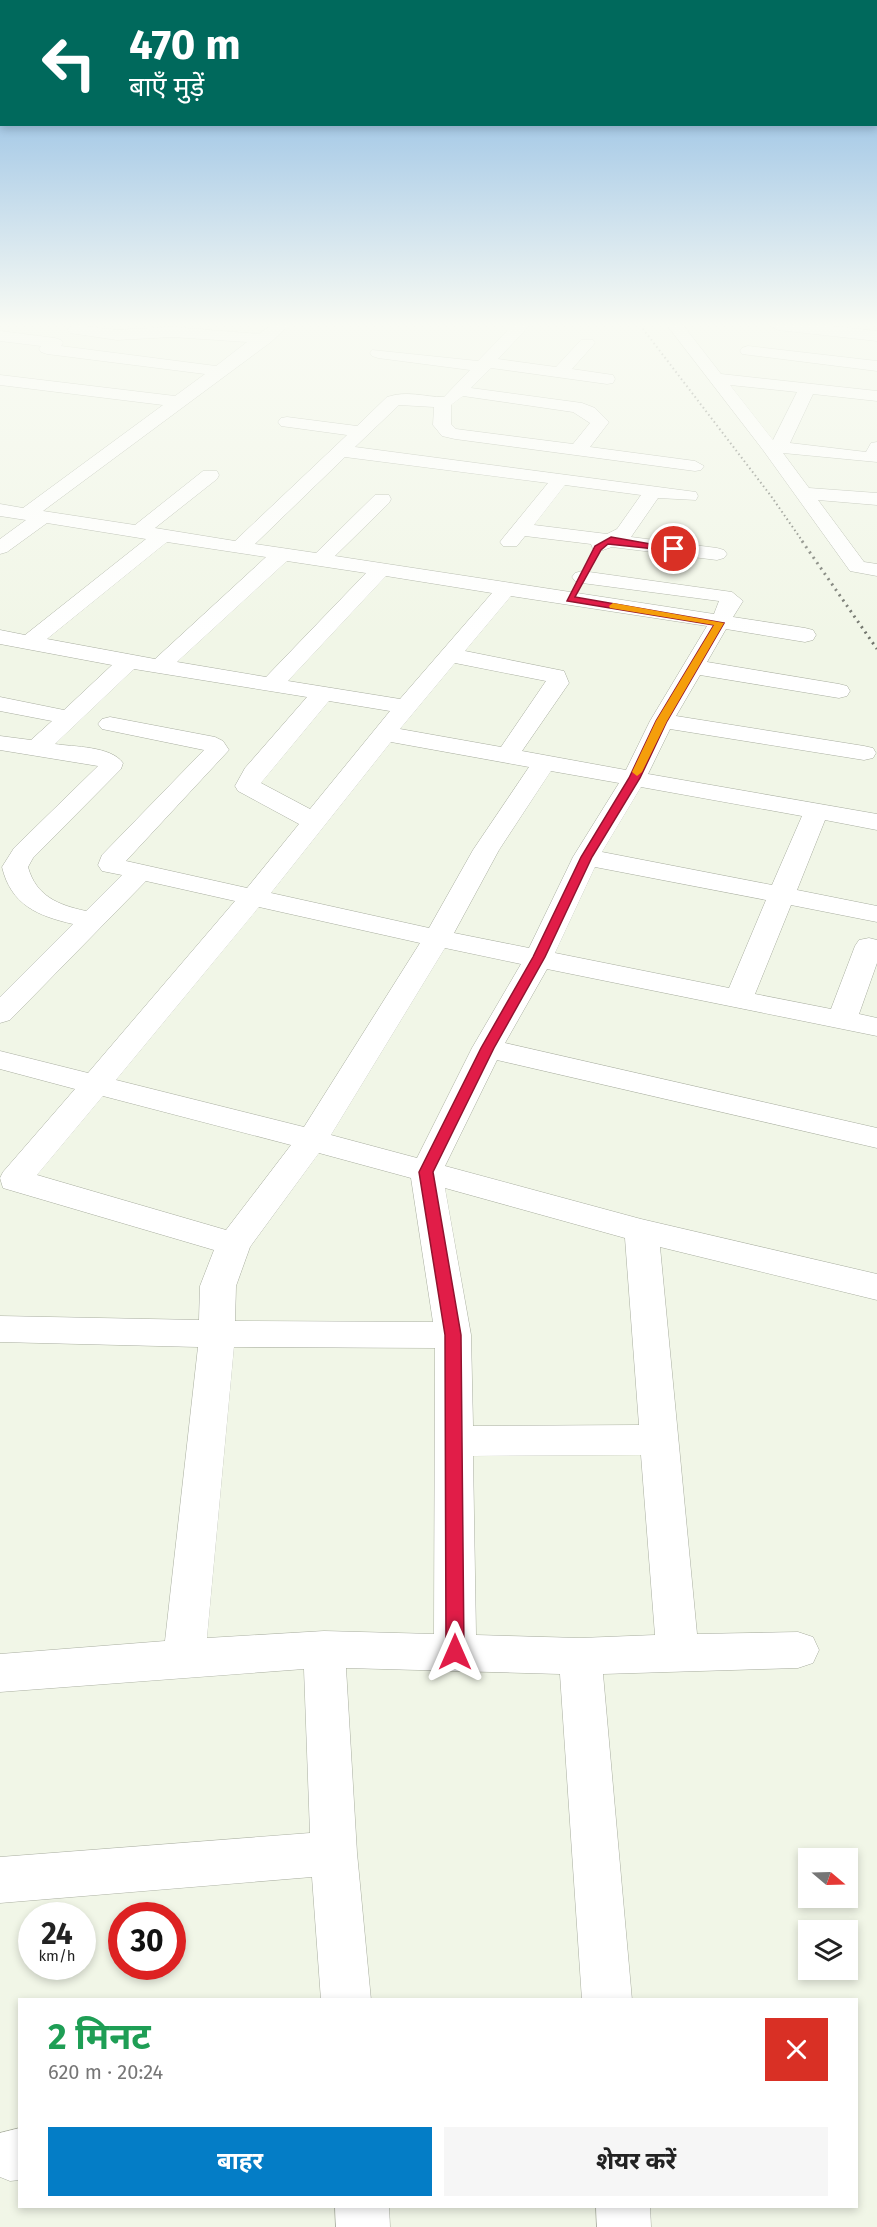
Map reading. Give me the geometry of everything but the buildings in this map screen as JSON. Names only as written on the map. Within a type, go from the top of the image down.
[{"type":"street","points":[[0,548],[35,515],[141,429]]},
{"type":"street","points":[[339,429],[362,432]]},
{"type":"street","points":[[241,546],[365,429]]},
{"type":"street","points":[[445,429],[448,432],[695,466]]},
{"type":"street","points":[[578,450],[595,429]]},
{"type":"street","points":[[761,429],[803,493],[857,567],[877,570]]},
{"type":"street","points":[[774,447],[784,429]]},
{"type":"street","points":[[774,447],[875,454]]},
{"type":"street","points":[[343,451],[689,496]]},
{"type":"street","points":[[138,532],[210,476]]},
{"type":"street","points":[[506,546],[560,480]]},
{"type":"street","points":[[494,588],[571,579],[598,548],[628,528],[653,492]]},
{"type":"street","points":[[803,493],[877,499]]},
{"type":"street","points":[[320,560],[382,499]]},
{"type":"street","points":[[0,510],[241,546],[282,555],[494,588],[571,579],[730,597],[732,601],[662,721],[634,778],[586,857],[539,957],[487,1048],[426,1172],[453,1335],[455,1652]]},
{"type":"street","points":[[520,529],[717,554]]},
{"type":"street","points":[[30,642],[162,536]]},
{"type":"street","points":[[161,665],[282,555]]},
{"type":"street","points":[[271,685],[381,569]]},
{"type":"street","points":[[234,1244],[15,1180],[387,734],[406,707],[450,655],[494,588]]},
{"type":"street","points":[[720,623],[805,635]]},
{"type":"street","points":[[0,637],[322,695],[406,707]]},
{"type":"street","points":[[450,655],[556,676],[558,682],[554,689],[506,757]]},
{"type":"street","points":[[36,749],[129,661]]},
{"type":"street","points":[[694,667],[839,691]]},
{"type":"street","points":[[315,822],[247,786],[254,773],[322,695]]},
{"type":"street","points":[[0,704],[71,718]]},
{"type":"street","points":[[662,721],[864,753]]},
{"type":"street","points":[[110,724],[207,742],[215,746],[217,750],[111,861],[111,865],[117,868],[254,896],[437,938],[877,1027]]},
{"type":"street","points":[[387,734],[543,764],[877,822]]},
{"type":"street","points":[[0,743],[100,758],[111,763],[109,769],[23,854],[15,867],[24,891],[38,905],[93,921]]},
{"type":"street","points":[[184,1659],[217,1334],[218,1286],[234,1244],[312,1140],[437,938],[486,849],[543,764]]},
{"type":"street","points":[[739,999],[817,810]]},
{"type":"street","points":[[586,857],[780,897],[877,914]]},
{"type":"street","points":[[0,1014],[140,872]]},
{"type":"street","points":[[842,1020],[869,946]]},
{"type":"street","points":[[487,1048],[877,1138]]},
{"type":"street","points":[[0,1060],[312,1140],[641,1231],[877,1287]]},
{"type":"street","points":[[641,1231],[678,1653]]},
{"type":"street","points":[[0,1329],[217,1334],[453,1335]]},
{"type":"street","points":[[454,1441],[659,1440]]},
{"type":"street","points":[[324,1650],[334,1853],[346,1998]]},
{"type":"street","points":[[0,1673],[324,1650],[580,1656],[798,1650]]},
{"type":"street","points":[[580,1656],[607,1998]]},
{"type":"street","points":[[0,1880],[334,1853]]},
{"type":"street","points":[[362,2208],[363,2227]]},
{"type":"street","points":[[623,2208],[624,2227]]},
{"type":"railway","points":[[720,429],[803,542]]},
{"type":"railway","points":[[802,541],[877,649]]},
{"type":"slow traffic","points":[[613,606],[720,623],[662,721],[637,772]]},
{"type":"route","points":[[455,1652],[453,1335],[426,1172],[487,1048],[539,957],[586,857],[634,778],[662,721],[720,623],[570,599],[598,548],[605,542],[611,540],[674,549]]}]
